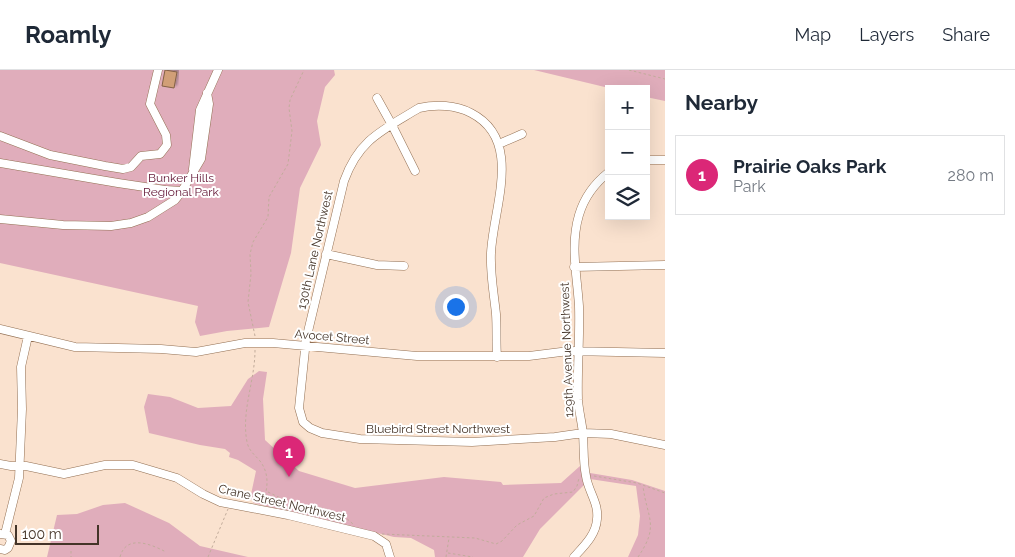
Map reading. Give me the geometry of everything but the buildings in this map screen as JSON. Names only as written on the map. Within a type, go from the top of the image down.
[{"type":"street","points":[[0,136],[50,155],[123,169],[131,167],[141,156],[160,154],[167,145],[166,135],[150,104],[158,70]]},
{"type":"street","points":[[0,219],[63,225],[123,225],[148,217],[175,200],[192,171],[200,110],[218,70]]},
{"type":"street","points":[[377,98],[415,171]]},
{"type":"street","points":[[392,125],[419,108],[446,106],[467,111],[482,119],[492,130],[499,144],[503,170],[492,234],[491,255],[497,356]]},
{"type":"street","name":"130th Lane Northwest","points":[[303,422],[299,408],[311,314],[344,181],[349,167],[362,147],[392,125]]},
{"type":"street","points":[[499,144],[522,134]]},
{"type":"street","points":[[650,160],[665,160]]},
{"type":"street","points":[[0,163],[118,183],[182,191]]},
{"type":"street","name":"129th Avenue Northwest","points":[[574,557],[586,545],[594,533],[597,520],[596,504],[588,487],[586,475],[583,433],[578,402],[579,303],[574,267],[576,231],[579,216],[591,190],[606,175]]},
{"type":"street","points":[[326,254],[377,265],[404,266]]},
{"type":"street","points":[[574,267],[665,265]]},
{"type":"street","name":"Avocet Street","points":[[0,330],[75,347],[161,349],[196,352],[245,343],[273,343],[417,356],[528,356],[579,351],[665,353]]},
{"type":"street","points":[[0,550],[6,549],[10,545],[10,538],[2,534],[17,490],[22,409],[21,367],[28,336]]},
{"type":"street","name":"Bluebird Street Northwest","points":[[303,422],[310,428],[322,433],[360,439],[472,442],[555,437],[583,433],[611,434],[665,445]]},
{"type":"street","name":"Crane Street Northwest","points":[[0,464],[64,474],[72,474],[105,465],[133,465],[169,474],[210,498],[230,504],[288,515],[374,536],[386,544],[390,557]]},
{"type":"path","points":[[255,337],[248,302],[251,274],[250,254],[254,242],[268,218],[269,197],[288,164],[292,131],[289,108],[290,100],[304,70]]},
{"type":"path","points":[[629,70],[665,79]]},
{"type":"path","points":[[255,349],[254,370],[245,423],[247,445],[266,471],[267,491],[259,510]]},
{"type":"path","points":[[381,534],[475,538],[496,544],[502,541],[517,525],[534,516],[544,498],[554,494],[573,492],[580,476],[586,475],[643,485],[665,493]]},
{"type":"path","points":[[638,557],[651,532],[643,485]]},
{"type":"path","points":[[267,491],[297,506],[314,506],[345,517],[354,525]]},
{"type":"path","points":[[208,557],[230,504]]},
{"type":"path","points":[[446,557],[449,537]]},
{"type":"path","points":[[120,557],[124,547],[127,544],[133,543],[154,546],[166,552]]},
{"type":"path","points":[[71,551],[71,557]]},
{"type":"path","points":[[448,553],[473,557]]},
{"type":"green space","name":"Bunker Hills Regional Park","points":[[0,70],[334,70],[335,75],[325,87],[317,121],[321,145],[300,188],[291,253],[269,327],[200,336],[195,322],[198,306],[0,263]]},
{"type":"green space","points":[[534,70],[665,70],[665,101],[650,98],[650,85],[605,85],[605,87]]},
{"type":"green space","points":[[259,371],[267,372],[263,399],[265,440],[299,471],[355,488],[444,477],[501,482],[503,485],[561,483],[580,466],[585,484],[540,529],[523,557],[435,557],[434,550],[411,538],[394,537],[253,503],[254,501],[250,499],[256,471],[229,457],[230,453],[225,449],[149,433],[144,407],[148,394],[170,397],[198,408],[231,406],[248,379]]},
{"type":"green space","points":[[590,473],[632,480],[665,491],[665,557],[628,557],[638,535],[640,516],[636,486],[590,479]]},
{"type":"green space","points":[[125,503],[169,523],[200,546],[248,557],[47,557],[57,515],[77,514],[103,505]]},
{"type":"place","name":"Prairie Oaks Park","points":[[289,477]]}]
